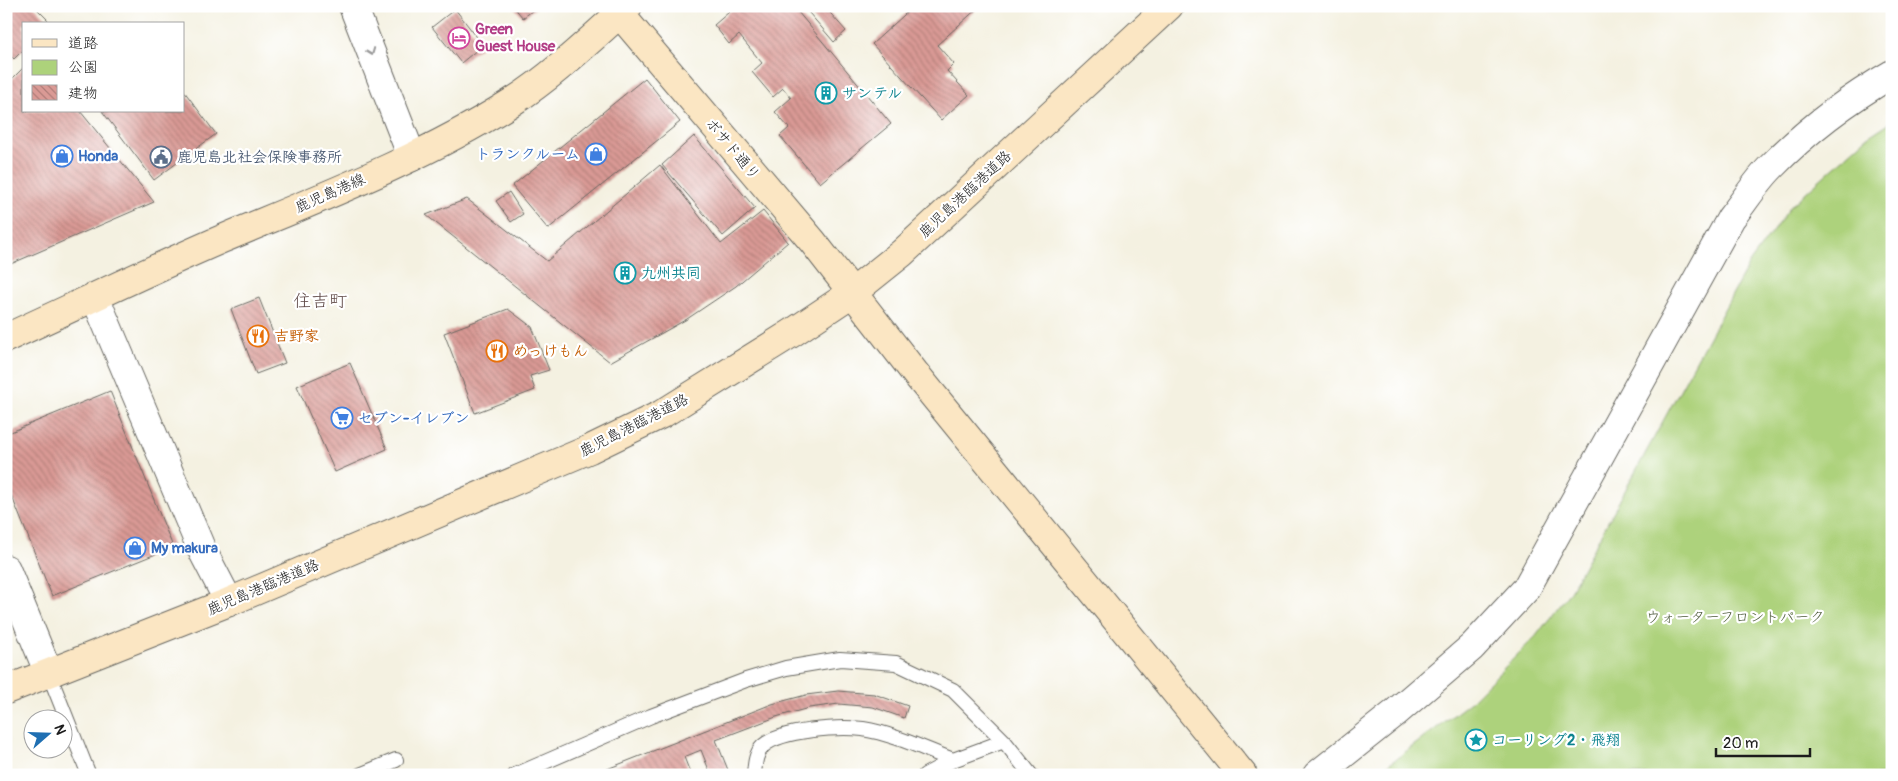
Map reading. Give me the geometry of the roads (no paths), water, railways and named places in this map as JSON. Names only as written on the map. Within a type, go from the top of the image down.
[{"type":"street","points":[[353,6],[412,157]]},
{"type":"street","name":"鹿児島港臨港道路","points":[[6,690],[229,602],[590,449],[662,414],[743,365],[852,293],[907,248],[1169,6]]},
{"type":"street","name":"鹿児島港線","points":[[6,338],[412,157],[473,125],[513,101],[548,76],[620,9]]},
{"type":"street","name":"ボサド通り","points":[[620,9],[807,235],[1243,775]]},
{"type":"street","points":[[1317,775],[1472,647],[1526,589],[1731,218],[1770,168],[1820,122],[1855,95],[1892,74]]},
{"type":"street","points":[[95,297],[201,548],[229,602]]},
{"type":"street","points":[[6,569],[49,674]]},
{"type":"lane","points":[[514,775],[667,710],[746,680],[786,668],[840,659],[896,663],[953,690],[1004,741],[1032,775]]},
{"type":"lane","points":[[49,674],[89,775]]},
{"type":"lane","points":[[754,775],[755,761],[763,746],[806,731],[830,728],[862,729],[887,735],[953,760]]},
{"type":"lane","points":[[925,775],[953,760],[1004,741]]},
{"type":"lane","points":[[360,775],[396,760]]},
{"type":"place","name":"Green Guest House","points":[[459,38]]},
{"type":"place","name":"サンテル","points":[[826,93]]},
{"type":"place","name":"トランクルーム","points":[[596,154]]},
{"type":"place","name":"Honda","points":[[62,156]]},
{"type":"place","name":"鹿児島北社会保険事務所","points":[[161,157]]},
{"type":"place","name":"九州共同","points":[[625,273]]},
{"type":"place","name":"吉野家","points":[[258,336]]},
{"type":"place","name":"めっけもん","points":[[497,351]]},
{"type":"place","name":"セブン-イレブン","points":[[342,418]]},
{"type":"place","name":"My makura","points":[[135,548]]},
{"type":"place","name":"コーリング2・飛翔","points":[[1476,740]]},
{"type":"district","name":"住吉町","points":[[320,301]]},
{"type":"park label","name":"ウォーターフロントパーク","points":[[1735,617]]}]
